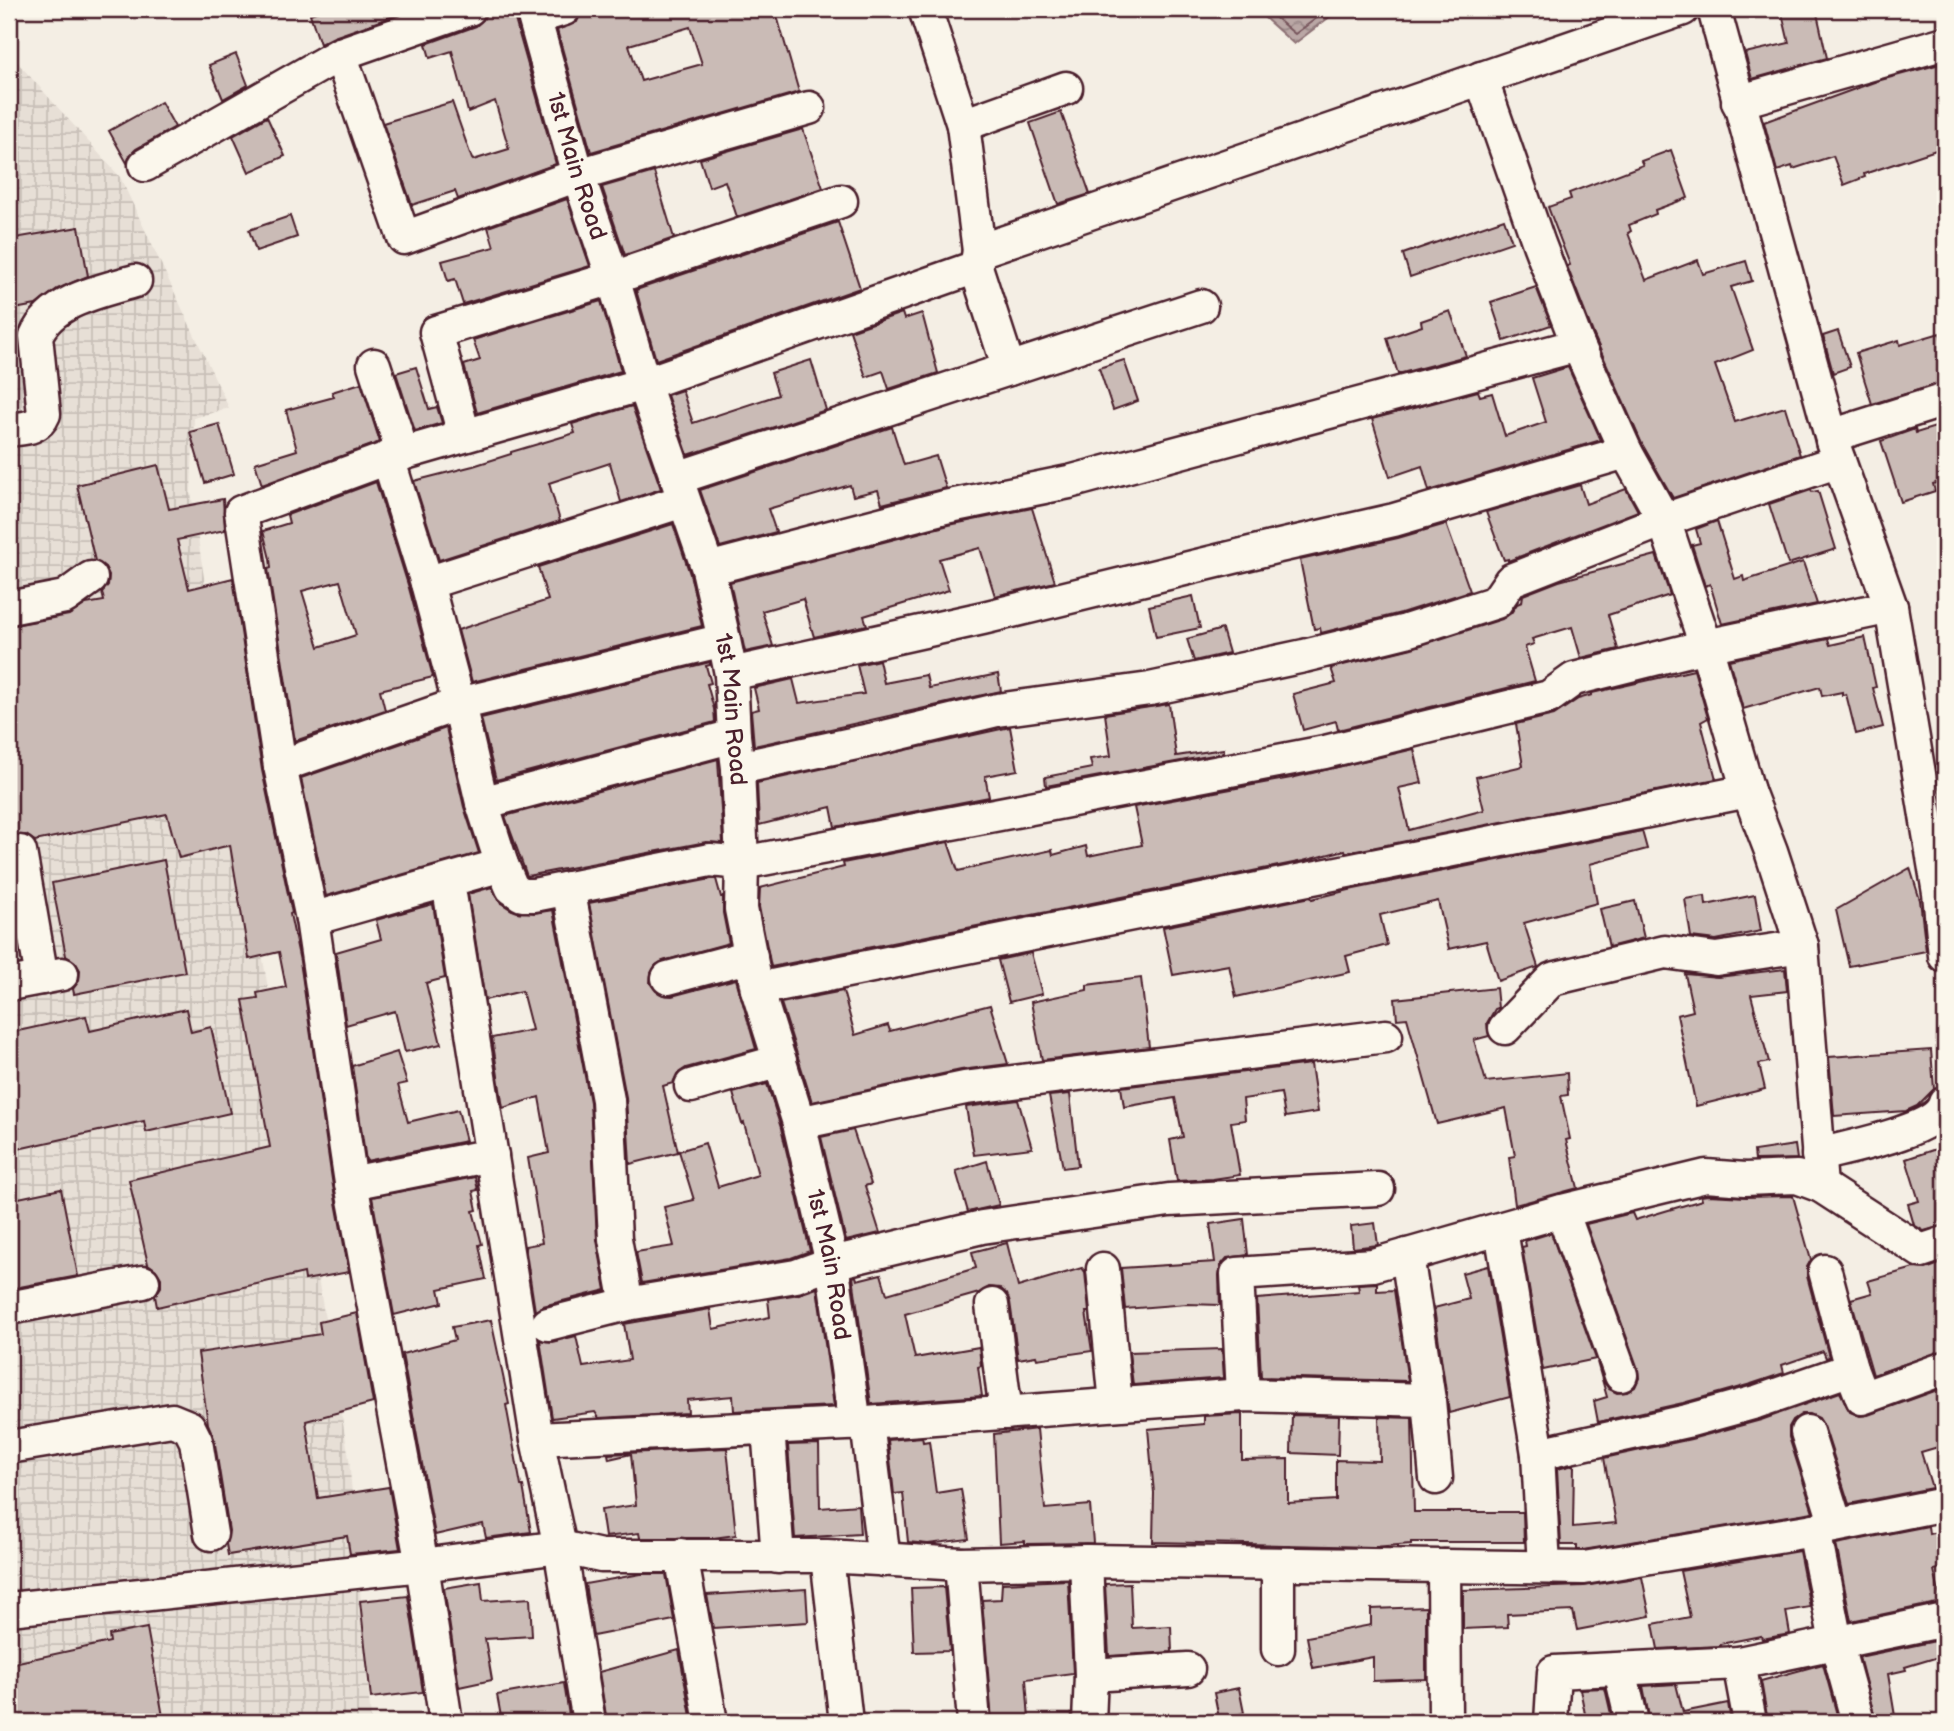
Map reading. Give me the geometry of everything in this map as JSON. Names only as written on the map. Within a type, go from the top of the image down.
[{"type":"street","points":[[145,165],[340,54],[469,9]]},
{"type":"street","points":[[925,9],[963,125],[977,259],[1009,369]]},
{"type":"street","points":[[446,1722],[422,1565],[351,1183],[312,919],[280,766],[241,512],[396,456],[644,383],[977,259],[1481,78],[1683,9]]},
{"type":"street","points":[[1714,9],[1835,448],[1891,607],[1942,892],[1945,956]]},
{"type":"street","name":"1st Main Road","points":[[544,12],[578,175],[613,278],[644,383],[708,569],[724,640],[731,674],[738,768],[741,909],[757,989],[799,1124],[832,1264],[884,1560]]},
{"type":"street","points":[[1738,102],[1945,43]]},
{"type":"street","points":[[340,54],[404,238],[578,175],[810,108]]},
{"type":"street","points":[[1481,78],[1578,345],[1626,452],[1664,520],[1706,646],[1748,791],[1771,851],[1801,946],[1819,1170],[1922,1251],[1945,1243]]},
{"type":"street","points":[[963,125],[1066,88]]},
{"type":"street","points":[[464,435],[436,332],[613,278],[841,201]]},
{"type":"street","points":[[9,430],[33,426],[41,421],[44,414],[36,336],[41,324],[56,311],[91,294],[135,281]]},
{"type":"street","points":[[427,583],[1009,369],[1201,306]]},
{"type":"street","points":[[708,569],[945,507],[1095,475],[1578,345]]},
{"type":"street","points":[[374,365],[482,803],[512,888],[522,895],[534,895],[710,860],[742,863],[1325,752],[1549,696],[1574,679],[1706,646],[1891,607]]},
{"type":"street","points":[[738,768],[997,710],[1150,689],[1406,631],[1496,602],[1511,580],[1664,520],[1945,400]]},
{"type":"street","points":[[731,674],[983,618],[1394,520],[1626,452]]},
{"type":"street","points":[[9,587],[62,577],[90,578],[65,597],[9,608]]},
{"type":"street","points":[[280,766],[459,704],[724,640]]},
{"type":"street","points":[[482,803],[734,736]]},
{"type":"street","points":[[757,989],[1748,791]]},
{"type":"street","points":[[9,854],[20,852],[53,976],[9,984]]},
{"type":"street","points":[[312,919],[502,865]]},
{"type":"street","points":[[448,882],[537,1438],[560,1547],[589,1722]]},
{"type":"street","points":[[568,888],[608,1100],[614,1227],[627,1304]]},
{"type":"street","points":[[1505,1028],[1552,979],[1665,952],[1716,959],[1801,946]]},
{"type":"street","points":[[668,978],[751,956]]},
{"type":"street","points":[[799,1124],[965,1088],[1386,1036]]},
{"type":"street","points":[[691,1086],[780,1061]]},
{"type":"street","points":[[1243,1395],[1237,1274],[1373,1265],[1562,1211],[1706,1176],[1745,1179],[1797,1177],[1918,1128],[1934,1119],[1945,1103]]},
{"type":"street","points":[[351,1183],[492,1154]]},
{"type":"street","points":[[548,1324],[627,1304],[796,1276],[832,1264],[982,1227],[1169,1200],[1378,1189]]},
{"type":"street","points":[[1562,1211],[1620,1375]]},
{"type":"street","points":[[1501,1230],[1538,1454],[1544,1567]]},
{"type":"street","points":[[1407,1255],[1429,1399],[1436,1478]]},
{"type":"street","points":[[1103,1269],[1116,1404]]},
{"type":"street","points":[[1825,1271],[1861,1398],[1945,1368]]},
{"type":"street","points":[[9,1308],[143,1282]]},
{"type":"street","points":[[992,1305],[1006,1413]]},
{"type":"street","points":[[1538,1454],[1687,1422],[1756,1402],[1851,1369]]},
{"type":"street","points":[[537,1438],[861,1424],[1243,1395],[1429,1399]]},
{"type":"street","points":[[9,1447],[172,1420],[189,1427],[196,1441],[211,1534]]},
{"type":"street","points":[[768,1428],[778,1557]]},
{"type":"street","points":[[1807,1432],[1825,1528],[1836,1642],[1858,1722]]},
{"type":"street","points":[[9,1609],[422,1565],[560,1547],[601,1556],[827,1557],[961,1564],[1086,1561],[1584,1568],[1825,1528],[1945,1504]]},
{"type":"street","points":[[681,1555],[710,1722]]},
{"type":"street","points":[[827,1557],[845,1722]]},
{"type":"street","points":[[1086,1561],[1091,1675],[1089,1722]]},
{"type":"street","points":[[961,1564],[974,1722]]},
{"type":"street","points":[[1278,1564],[1278,1649]]},
{"type":"street","points":[[1444,1566],[1446,1720]]},
{"type":"street","points":[[1552,1722],[1554,1672],[1739,1663],[1945,1620]]},
{"type":"street","points":[[1739,1663],[1750,1722]]},
{"type":"street","points":[[1091,1675],[1188,1669]]},
{"type":"street","points":[[1620,1670],[1632,1722]]},
{"type":"shaded area","points":[[9,53],[120,177],[229,408],[194,418],[191,493],[261,948],[349,1458],[371,1722],[9,1722]]},
{"type":"water","points":[[1255,9],[1340,9],[1294,44]]},
{"type":"building","points":[[325,9],[414,9],[320,44],[310,14]]},
{"type":"building","points":[[487,9],[512,9],[556,164],[458,199],[455,191],[412,205],[383,123],[452,102],[473,160],[509,149],[495,101],[468,112],[452,51],[430,58],[426,44],[476,26],[483,20]]},
{"type":"building","points":[[582,9],[775,9],[799,92],[591,152],[557,30],[577,22]],"holes":[[[690,27],[702,64],[641,81],[629,45]]]},
{"type":"building","points":[[1781,9],[1816,9],[1827,58],[1752,79],[1745,53],[1789,43]]},
{"type":"building","points":[[236,54],[248,85],[223,99],[209,65]]},
{"type":"building","points":[[1940,64],[1945,82],[1945,147],[1864,174],[1865,177],[1844,185],[1833,156],[1793,169],[1792,166],[1777,171],[1764,122],[1877,81]]},
{"type":"building","points":[[161,102],[175,127],[136,149],[127,163],[109,131]]},
{"type":"building","points":[[1061,112],[1090,194],[1058,204],[1030,123]]},
{"type":"building","points":[[267,117],[285,156],[249,172],[233,136]]},
{"type":"building","points":[[803,129],[823,188],[737,217],[725,181],[709,187],[700,159]]},
{"type":"building","points":[[1671,150],[1688,198],[1655,210],[1656,214],[1629,225],[1631,231],[1628,233],[1646,280],[1698,260],[1703,274],[1746,261],[1752,281],[1731,287],[1753,350],[1715,365],[1735,422],[1785,407],[1800,455],[1673,498],[1642,444],[1595,338],[1548,207],[1571,199],[1569,193],[1643,165],[1641,161]]},
{"type":"building","points":[[654,172],[674,238],[625,255],[602,187]]},
{"type":"building","points":[[567,199],[590,266],[463,304],[455,279],[448,281],[442,261],[494,247],[488,227]]},
{"type":"building","points":[[290,216],[297,237],[256,251],[249,230]]},
{"type":"building","points":[[1504,219],[1512,242],[1410,277],[1403,254]]},
{"type":"building","points":[[838,222],[860,288],[656,360],[636,290]]},
{"type":"building","points":[[79,227],[88,276],[57,289],[36,305],[9,310],[9,239]]},
{"type":"building","points":[[1536,287],[1551,325],[1504,341],[1491,302]]},
{"type":"building","points":[[601,301],[621,371],[477,413],[464,365],[480,360],[473,340]]},
{"type":"building","points":[[1450,311],[1466,356],[1398,374],[1387,338],[1422,326],[1421,321]]},
{"type":"building","points":[[902,313],[904,319],[922,313],[938,373],[889,389],[883,371],[866,377],[850,331]]},
{"type":"building","points":[[1838,331],[1850,367],[1833,373],[1823,336]]},
{"type":"building","points":[[1940,333],[1945,352],[1945,382],[1872,404],[1856,353],[1899,340],[1900,345]]},
{"type":"building","points":[[811,360],[826,410],[688,455],[667,395],[682,390],[693,423],[778,395],[771,373]]},
{"type":"building","points":[[1124,360],[1138,401],[1113,410],[1099,368]]},
{"type":"building","points":[[416,367],[429,409],[437,407],[442,423],[415,431],[396,373]]},
{"type":"building","points":[[1568,367],[1601,440],[1429,491],[1422,466],[1390,477],[1372,419],[1478,391],[1480,396],[1492,393],[1505,436],[1546,422],[1532,378]]},
{"type":"building","points":[[361,383],[380,442],[262,485],[255,463],[297,450],[286,410],[334,397],[332,392]]},
{"type":"building","points":[[632,406],[661,489],[621,502],[610,463],[549,483],[560,521],[439,560],[414,481],[473,466],[575,433],[572,424]]},
{"type":"building","points":[[219,424],[234,474],[205,483],[190,432]]},
{"type":"building","points":[[1945,424],[1945,480],[1933,484],[1935,491],[1901,502],[1881,441],[1915,429],[1916,433]]},
{"type":"building","points":[[892,427],[904,465],[936,456],[946,488],[882,504],[878,490],[853,496],[850,485],[768,509],[776,532],[720,547],[700,490]]},
{"type":"building","points":[[158,465],[169,509],[223,499],[225,530],[177,540],[189,589],[233,578],[262,770],[292,913],[290,914],[300,961],[333,1186],[349,1272],[305,1280],[304,1273],[157,1307],[155,1296],[161,1287],[161,1278],[148,1264],[129,1180],[270,1147],[243,1000],[258,998],[257,993],[286,987],[279,952],[249,959],[230,845],[179,858],[167,814],[35,841],[26,835],[9,835],[9,626],[69,615],[86,604],[104,601],[102,592],[108,585],[109,575],[105,567],[95,561],[77,485]]},
{"type":"building","points":[[376,482],[433,677],[380,690],[385,710],[295,741],[268,569],[271,568],[270,559],[263,531],[289,523],[287,515]],"holes":[[[340,581],[356,635],[319,647],[302,591]]]},
{"type":"building","points":[[1580,485],[1586,504],[1626,489],[1638,511],[1508,561],[1504,560],[1486,512]]},
{"type":"building","points":[[1811,490],[1818,491],[1836,549],[1788,564],[1769,504]]},
{"type":"building","points":[[1032,508],[1055,582],[995,596],[980,548],[939,559],[949,590],[864,616],[867,625],[814,637],[803,599],[762,611],[773,646],[745,652],[730,582],[949,525]]},
{"type":"building","points":[[1717,521],[1735,579],[1743,576],[1744,581],[1803,562],[1817,604],[1722,624],[1710,584],[1705,586],[1692,545],[1700,543],[1696,529]]},
{"type":"building","points":[[673,524],[690,574],[702,626],[472,682],[458,630],[548,600],[538,567]]},
{"type":"building","points":[[1446,524],[1470,591],[1401,613],[1321,633],[1320,628],[1314,629],[1300,560],[1398,538]]},
{"type":"building","points":[[1656,555],[1670,595],[1608,615],[1618,649],[1581,658],[1572,627],[1532,639],[1534,644],[1525,647],[1535,681],[1338,730],[1336,721],[1303,730],[1293,694],[1336,683],[1331,668],[1412,648],[1502,619],[1522,602],[1523,595],[1559,581]]},
{"type":"building","points":[[1193,596],[1200,628],[1156,637],[1149,606]]},
{"type":"building","points":[[1222,629],[1229,653],[1194,661],[1187,639]]},
{"type":"building","points":[[1865,637],[1876,687],[1873,688],[1883,727],[1856,734],[1846,694],[1842,695],[1842,692],[1822,696],[1820,687],[1743,709],[1729,660],[1828,639],[1830,645]]},
{"type":"building","points":[[879,660],[884,683],[926,675],[929,688],[998,674],[1001,691],[754,746],[751,711],[759,709],[754,688],[793,679],[799,703],[864,694],[857,665]]},
{"type":"building","points":[[710,662],[710,665],[706,666],[711,683],[707,684],[715,722],[496,780],[481,718]]},
{"type":"building","points":[[1694,670],[1708,718],[1701,722],[1716,779],[1346,853],[1345,850],[1303,861],[771,967],[759,907],[760,888],[844,867],[843,863],[948,842],[958,871],[1052,850],[1053,855],[1086,846],[1088,856],[1142,845],[1134,807],[1291,778],[1414,749],[1422,783],[1399,788],[1409,830],[1484,810],[1476,777],[1523,766],[1516,724],[1554,715],[1592,693]]},
{"type":"building","points":[[1169,704],[1176,756],[1224,749],[1224,753],[1046,786],[1045,777],[1092,768],[1090,759],[1111,756],[1105,714]]},
{"type":"building","points":[[1010,727],[1018,770],[985,776],[989,797],[835,827],[831,807],[759,825],[757,783]]},
{"type":"building","points":[[446,728],[464,807],[479,853],[326,896],[301,778]]},
{"type":"building","points":[[718,759],[723,843],[706,842],[527,876],[505,816]]},
{"type":"building","points":[[1642,831],[1647,849],[1590,864],[1597,903],[1524,923],[1538,967],[1498,981],[1486,941],[1449,949],[1438,901],[1380,915],[1387,945],[1346,956],[1350,972],[1236,997],[1229,965],[1173,975],[1163,927]]},
{"type":"building","points":[[164,860],[185,972],[74,994],[73,989],[79,981],[80,970],[75,962],[66,956],[52,883]]},
{"type":"building","points":[[1910,868],[1920,900],[1926,951],[1849,966],[1836,910]]},
{"type":"building","points":[[716,879],[723,897],[729,943],[663,961],[656,965],[651,973],[650,983],[656,991],[672,996],[736,979],[756,1049],[686,1068],[677,1074],[673,1083],[663,1086],[678,1152],[630,1164],[626,1097],[589,903]]},
{"type":"building","points":[[492,887],[501,903],[512,910],[534,913],[553,910],[590,1102],[597,1240],[606,1290],[543,1306],[535,1311],[525,1246],[542,1243],[528,1158],[549,1153],[539,1097],[503,1108],[492,1038],[532,1030],[522,991],[485,1000],[468,894]]},
{"type":"building","points":[[1755,895],[1761,931],[1716,940],[1691,937],[1685,899],[1705,896],[1706,905]]},
{"type":"building","points":[[1635,901],[1644,938],[1609,947],[1600,909]]},
{"type":"building","points":[[433,904],[445,978],[426,983],[441,1044],[405,1052],[395,1011],[346,1025],[336,952],[381,939],[376,920]]},
{"type":"building","points":[[1031,953],[1042,994],[1009,1002],[998,960]]},
{"type":"building","points":[[1785,969],[1787,991],[1751,995],[1769,1062],[1759,1064],[1765,1089],[1696,1106],[1677,1015],[1693,1011],[1685,974],[1718,977]]},
{"type":"building","points":[[1141,978],[1149,1047],[1042,1060],[1031,1002],[1087,990],[1087,985]]},
{"type":"building","points":[[1496,988],[1498,1008],[1487,1023],[1489,1036],[1474,1040],[1486,1082],[1567,1073],[1568,1095],[1561,1096],[1570,1139],[1566,1140],[1578,1188],[1515,1205],[1509,1157],[1515,1156],[1506,1108],[1437,1124],[1407,1018],[1397,1019],[1395,999]]},
{"type":"building","points":[[843,991],[855,1035],[888,1025],[890,1031],[990,1005],[1008,1064],[961,1070],[812,1102],[781,1003]]},
{"type":"building","points":[[186,1009],[191,1032],[211,1027],[230,1113],[146,1132],[144,1121],[9,1151],[9,1033],[86,1016],[90,1031]]},
{"type":"building","points":[[1931,1050],[1934,1089],[1917,1106],[1906,1111],[1834,1116],[1829,1057]]},
{"type":"building","points":[[397,1052],[407,1083],[398,1085],[408,1122],[458,1110],[466,1141],[366,1161],[352,1066]]},
{"type":"building","points":[[1311,1064],[1318,1112],[1285,1117],[1281,1093],[1243,1099],[1245,1120],[1231,1122],[1240,1175],[1177,1181],[1170,1140],[1183,1137],[1175,1098],[1124,1107],[1121,1087]]},
{"type":"building","points":[[767,1084],[781,1128],[810,1251],[791,1258],[642,1283],[636,1252],[674,1246],[664,1207],[694,1200],[679,1151],[705,1143],[718,1187],[758,1175],[733,1093]]},
{"type":"building","points":[[1070,1094],[1078,1166],[1063,1168],[1049,1096]]},
{"type":"building","points":[[1018,1100],[1032,1148],[974,1155],[966,1107]]},
{"type":"building","points":[[853,1130],[871,1184],[865,1186],[880,1233],[846,1241],[821,1137]]},
{"type":"building","points":[[1795,1145],[1797,1159],[1755,1160],[1754,1151]]},
{"type":"building","points":[[1945,1146],[1945,1225],[1924,1231],[1914,1225],[1908,1204],[1919,1201],[1906,1159]]},
{"type":"building","points":[[987,1161],[999,1205],[968,1212],[956,1171]]},
{"type":"building","points":[[475,1177],[478,1190],[473,1191],[477,1210],[473,1211],[482,1244],[479,1245],[486,1279],[439,1289],[442,1303],[394,1315],[372,1197]]},
{"type":"building","points":[[61,1189],[78,1276],[9,1289],[9,1200]]},
{"type":"building","points":[[1701,1196],[1793,1196],[1811,1260],[1807,1267],[1807,1276],[1829,1357],[1826,1358],[1823,1351],[1782,1365],[1784,1373],[1751,1384],[1598,1422],[1594,1401],[1607,1397],[1597,1362],[1604,1382],[1609,1389],[1617,1393],[1627,1392],[1635,1387],[1639,1378],[1586,1224],[1632,1213],[1635,1220],[1702,1200]]},
{"type":"building","points":[[1244,1219],[1248,1255],[1227,1258],[1221,1265],[1220,1305],[1187,1304],[1125,1309],[1121,1268],[1215,1262],[1210,1224]]},
{"type":"building","points":[[1375,1223],[1378,1245],[1353,1248],[1351,1226]]},
{"type":"building","points":[[1551,1233],[1596,1359],[1543,1370],[1522,1247],[1526,1246],[1525,1241]]},
{"type":"building","points":[[1007,1243],[1018,1287],[1082,1268],[1085,1272],[1089,1312],[1086,1312],[1092,1351],[1018,1359],[1007,1294],[1000,1288],[989,1287],[979,1293],[905,1314],[915,1358],[979,1347],[981,1366],[978,1367],[982,1396],[871,1404],[853,1277],[856,1276],[857,1280],[881,1274],[887,1294],[976,1268],[972,1252]]},
{"type":"building","points":[[1945,1262],[1945,1350],[1873,1375],[1851,1299],[1872,1293],[1868,1281],[1914,1268],[1926,1269]]},
{"type":"building","points":[[1488,1266],[1510,1397],[1449,1413],[1434,1308],[1469,1299],[1462,1273]]},
{"type":"building","points":[[1377,1283],[1377,1291],[1394,1290],[1408,1381],[1261,1377],[1257,1299],[1359,1291],[1358,1284]]},
{"type":"building","points":[[817,1288],[834,1406],[734,1411],[733,1396],[687,1400],[688,1413],[599,1418],[595,1412],[552,1418],[540,1340],[552,1342],[576,1336],[583,1367],[630,1360],[624,1324],[710,1309],[713,1329],[770,1317],[768,1299]]},
{"type":"building","points":[[357,1313],[373,1403],[306,1421],[318,1498],[389,1487],[400,1549],[350,1554],[347,1536],[228,1555],[226,1544],[229,1531],[214,1438],[208,1424],[198,1353],[321,1334],[319,1322]]},
{"type":"building","points":[[491,1320],[509,1404],[506,1405],[531,1532],[486,1538],[483,1524],[435,1535],[402,1354],[455,1340],[452,1327]]},
{"type":"building","points":[[1222,1349],[1224,1378],[1133,1385],[1129,1352]]},
{"type":"building","points":[[1943,1388],[1945,1445],[1921,1452],[1932,1488],[1849,1504],[1824,1426],[1819,1418],[1802,1414],[1793,1420],[1789,1427],[1789,1437],[1813,1512],[1583,1550],[1577,1550],[1577,1545],[1561,1545],[1557,1469],[1574,1465],[1573,1527],[1616,1523],[1604,1458],[1761,1420],[1840,1392],[1850,1412],[1860,1416]]},
{"type":"building","points":[[1242,1414],[1242,1460],[1288,1459],[1288,1503],[1336,1500],[1336,1460],[1380,1461],[1379,1417],[1412,1418],[1414,1512],[1523,1512],[1524,1542],[1411,1542],[1374,1547],[1153,1542],[1154,1493],[1148,1429],[1204,1424],[1204,1416]]},
{"type":"building","points":[[1292,1415],[1339,1416],[1338,1455],[1291,1453]]},
{"type":"building","points":[[1037,1429],[1045,1509],[1090,1505],[1093,1543],[999,1543],[994,1434]]},
{"type":"building","points":[[922,1437],[923,1442],[929,1441],[936,1493],[961,1489],[969,1539],[928,1544],[908,1542],[903,1493],[894,1494],[888,1440]]},
{"type":"building","points":[[819,1444],[820,1508],[858,1505],[860,1534],[795,1538],[788,1445]]},
{"type":"building","points":[[727,1448],[736,1535],[713,1538],[640,1538],[639,1533],[605,1537],[601,1510],[636,1505],[631,1454],[609,1459],[608,1454]]},
{"type":"building","points":[[1928,1526],[1929,1534],[1945,1530],[1945,1567],[1934,1570],[1941,1602],[1851,1621],[1836,1544]]},
{"type":"building","points":[[1799,1551],[1810,1607],[1786,1611],[1790,1634],[1762,1639],[1761,1636],[1720,1646],[1658,1649],[1653,1624],[1690,1617],[1680,1571]]},
{"type":"building","points":[[641,1574],[666,1574],[674,1620],[593,1636],[585,1584]]},
{"type":"building","points":[[1642,1577],[1650,1616],[1577,1630],[1573,1611],[1507,1614],[1508,1627],[1463,1629],[1463,1590],[1584,1586]]},
{"type":"building","points":[[1068,1580],[1073,1673],[1026,1679],[1029,1719],[992,1721],[982,1600],[1001,1599],[1002,1583]]},
{"type":"building","points":[[481,1582],[483,1601],[530,1598],[532,1636],[485,1639],[492,1680],[459,1687],[444,1588]]},
{"type":"building","points":[[1130,1583],[1132,1628],[1171,1626],[1172,1652],[1109,1656],[1105,1584]]},
{"type":"building","points":[[944,1587],[950,1651],[914,1652],[911,1588]]},
{"type":"building","points":[[806,1589],[808,1622],[713,1628],[707,1595]]},
{"type":"building","points":[[408,1596],[423,1692],[371,1698],[360,1601]]},
{"type":"building","points":[[1426,1607],[1426,1679],[1373,1681],[1373,1657],[1313,1668],[1307,1637],[1371,1625],[1371,1609]]},
{"type":"building","points":[[147,1628],[164,1722],[9,1722],[9,1664],[110,1642],[109,1635]]},
{"type":"building","points":[[1945,1639],[1945,1655],[1888,1674],[1896,1722],[1876,1722],[1859,1657]]},
{"type":"building","points":[[679,1650],[692,1722],[607,1722],[599,1672]]},
{"type":"building","points":[[1823,1664],[1839,1722],[1768,1722],[1761,1681]]},
{"type":"building","points":[[564,1683],[570,1722],[502,1722],[497,1695]]},
{"type":"building","points":[[1676,1684],[1683,1712],[1728,1703],[1731,1722],[1650,1722],[1643,1686]]},
{"type":"building","points":[[1239,1688],[1244,1713],[1219,1718],[1214,1693]]},
{"type":"building","points":[[1605,1688],[1611,1714],[1586,1719],[1580,1689]]}]
